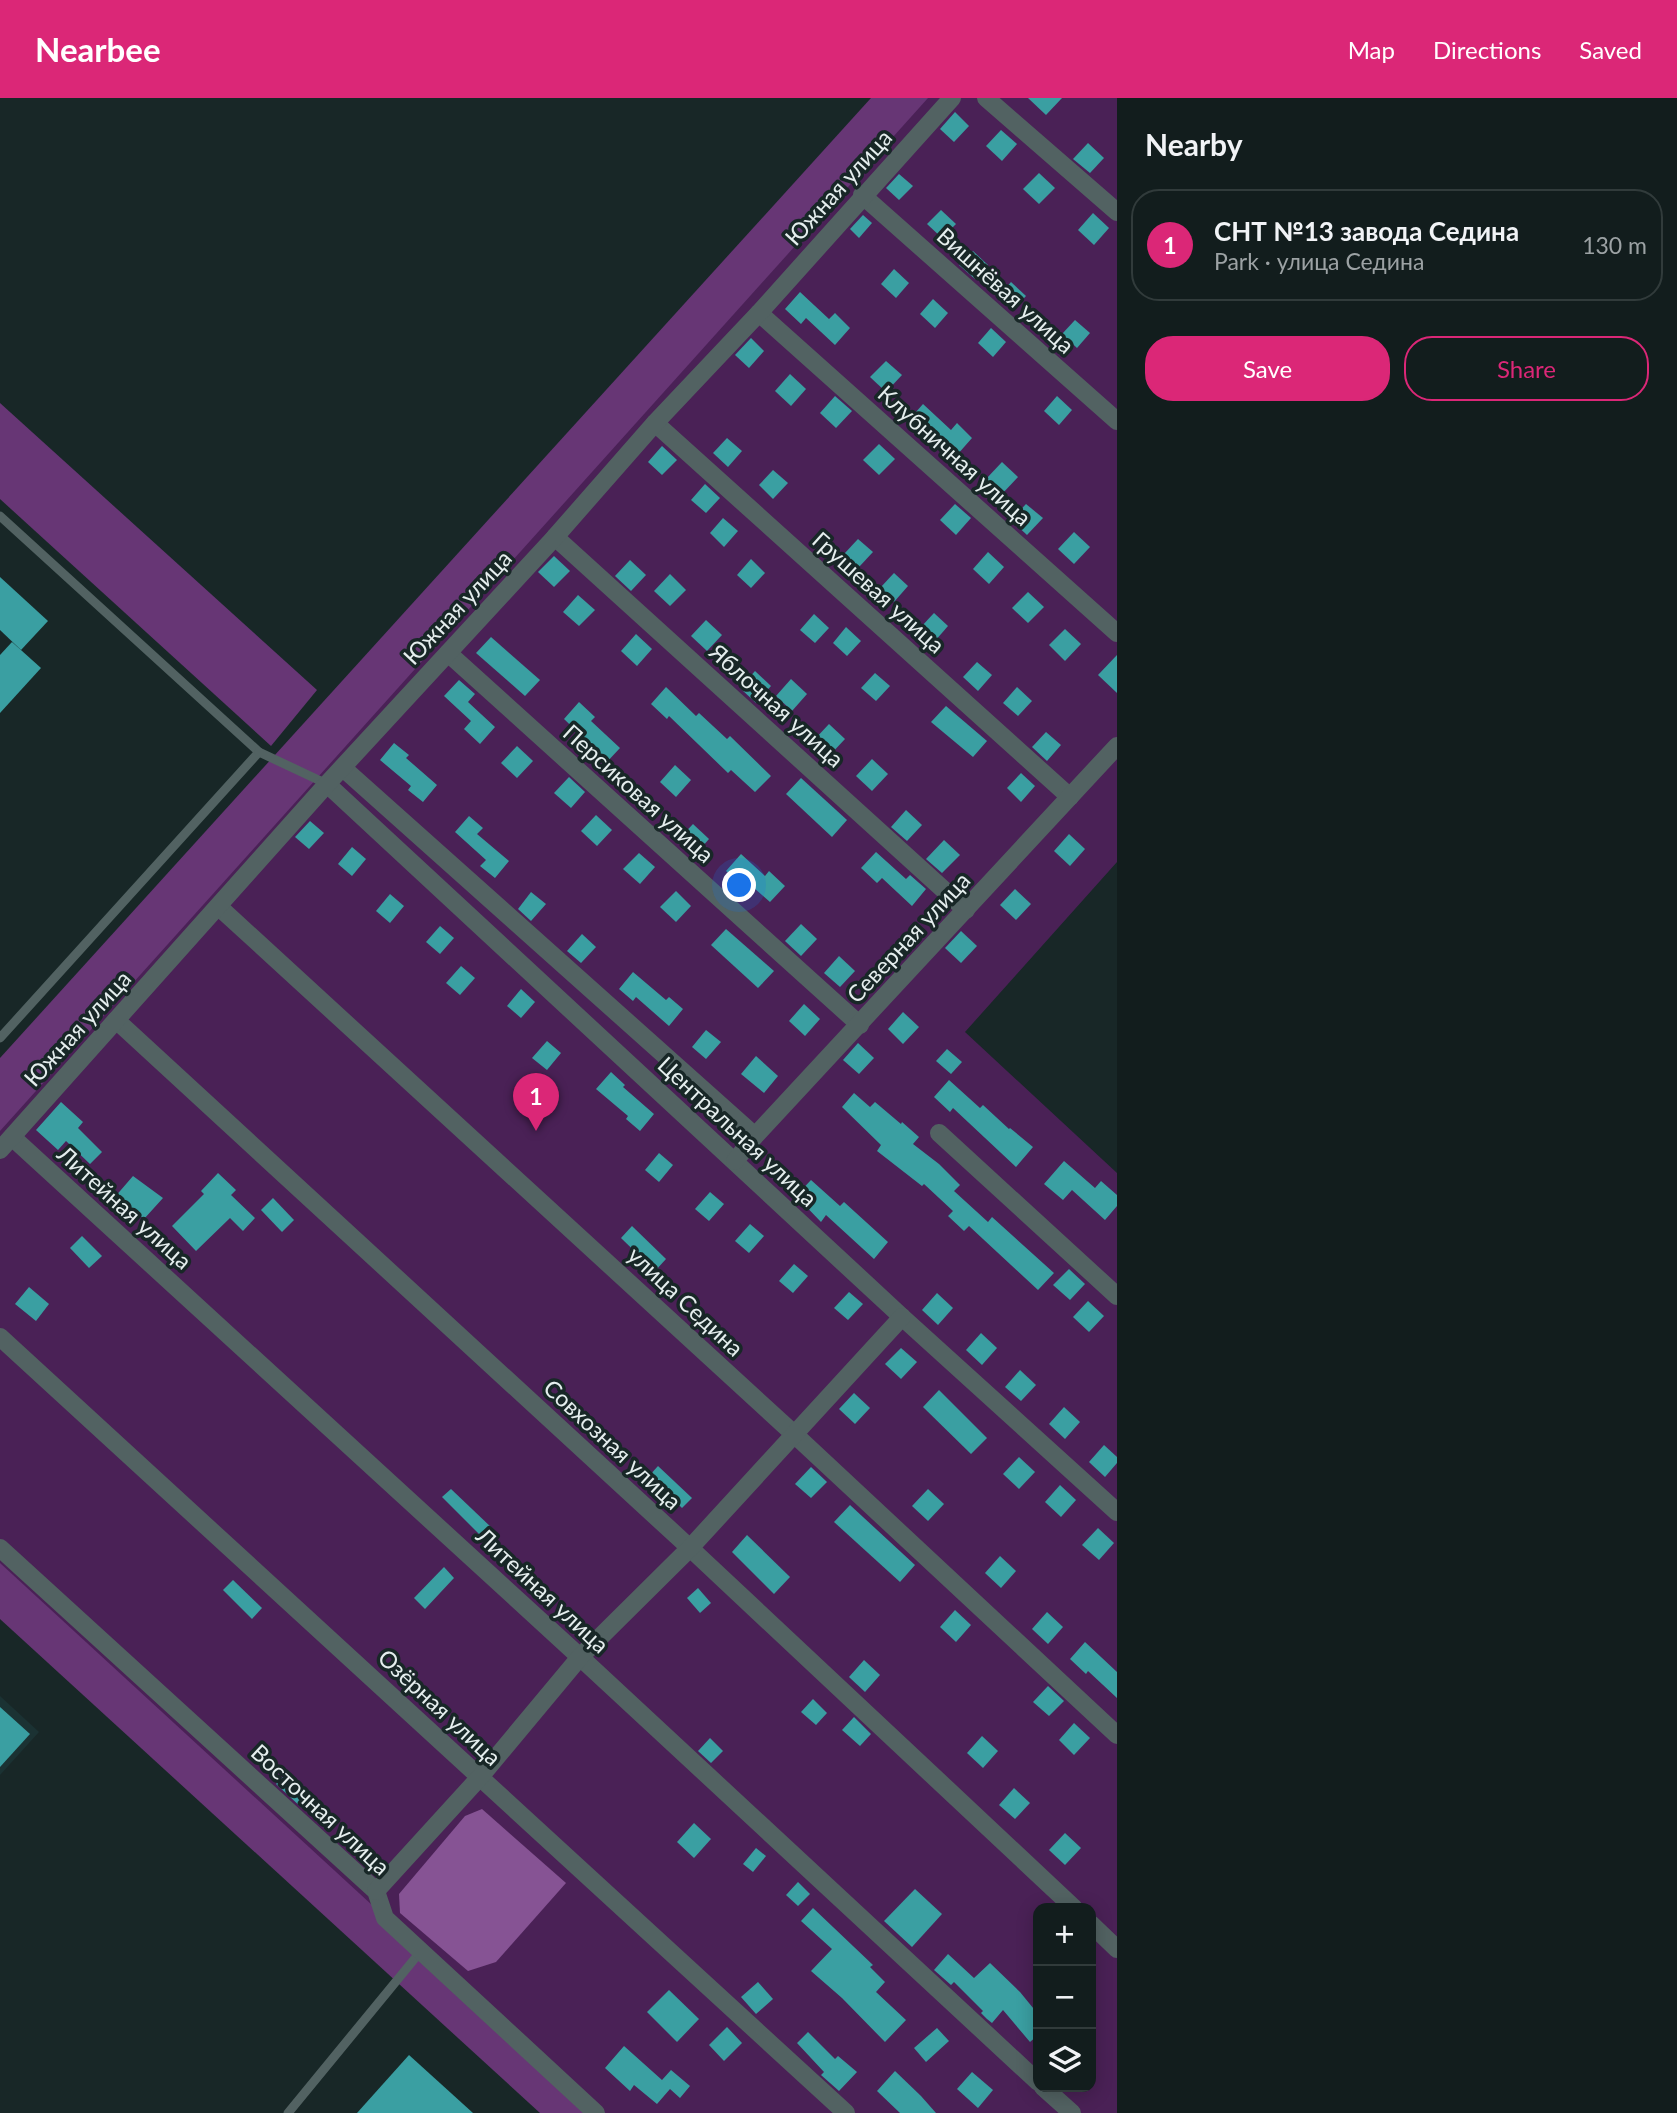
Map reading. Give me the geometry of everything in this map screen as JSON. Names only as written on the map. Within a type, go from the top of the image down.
[{"type":"street","name":"Южная улица","points":[[6,1144],[327,784],[555,537],[655,423],[759,313],[862,195],[952,98]]},
{"type":"street","points":[[986,98],[1117,212]]},
{"type":"street","name":"Вишнёвая улица","points":[[862,195],[1117,421]]},
{"type":"street","name":"Клубничная улица","points":[[759,313],[1117,633]]},
{"type":"street","name":"Грушевая улица","points":[[655,423],[1070,797]]},
{"type":"street","name":"Яблочная улица","points":[[555,537],[966,910]]},
{"type":"street","name":"Персиковая улица","points":[[448,653],[860,1026]]},
{"type":"street","name":"Северная улица","points":[[735,1161],[755,1136],[860,1026],[1117,746]]},
{"type":"street","name":"Центральная улица","points":[[343,768],[755,1136]]},
{"type":"street","name":"Центральная улица","points":[[327,784],[902,1317],[1117,1512]]},
{"type":"street","name":"улица Седина","points":[[219,907],[794,1434],[1117,1735]]},
{"type":"street","name":"Совхозная улица","points":[[116,1020],[690,1548],[1069,1903]]},
{"type":"street","points":[[939,1133],[1117,1296]]},
{"type":"street","name":"Литейная улица","points":[[6,1144],[580,1657],[1033,2077]]},
{"type":"street","points":[[376,1891],[480,1777],[580,1657],[690,1548],[902,1317]]},
{"type":"street","name":"Озёрная улица","points":[[0,1337],[846,2113]]},
{"type":"street","name":"Восточная улица","points":[[0,1548],[376,1891],[385,1918],[596,2113]]},
{"type":"street","points":[[1096,1929],[1117,1949]]},
{"type":"street","points":[[1049,2092],[1072,2113]]},
{"type":"lane","points":[[0,516],[259,752],[327,784]]},
{"type":"lane","points":[[0,1038],[259,752]]},
{"type":"lane","points":[[288,2113],[421,1951]]},
{"type":"shaded area","points":[[871,98],[928,98],[0,1131],[0,1058]]},
{"type":"shaded area","points":[[919,98],[1117,98],[1117,862],[965,1032],[1117,1173],[1117,2113],[553,2113],[0,1609],[0,1089]]},
{"type":"shaded area","points":[[0,403],[317,690],[271,746],[0,499]]},
{"type":"shaded area","points":[[0,1563],[598,2113],[540,2113],[0,1619]]},
{"type":"shaded area","points":[[0,1696],[39,1732],[0,1775]]},
{"type":"shaded area","points":[[482,1809],[566,1883],[496,1962],[468,1971],[400,1913],[399,1894],[465,1816]]},
{"type":"building","points":[[1028,98],[1062,98],[1046,115]]},
{"type":"building","points":[[955,112],[969,126],[954,142],[940,129]]},
{"type":"building","points":[[1001,130],[1017,144],[1002,161],[986,146]]},
{"type":"building","points":[[1088,143],[1104,158],[1090,173],[1073,159]]},
{"type":"building","points":[[1039,173],[1055,188],[1039,204],[1023,189]]},
{"type":"building","points":[[899,174],[913,186],[899,200],[886,188]]},
{"type":"building","points":[[941,210],[956,224],[942,238],[927,224]]},
{"type":"building","points":[[1093,213],[1109,228],[1094,245],[1078,230]]},
{"type":"building","points":[[863,215],[872,223],[859,238],[850,229]]},
{"type":"building","points":[[973,251],[988,265],[975,279],[959,265]]},
{"type":"building","points":[[894,269],[909,283],[896,298],[881,284]]},
{"type":"building","points":[[1011,282],[1026,296],[1013,310],[998,297]]},
{"type":"building","points":[[800,292],[829,319],[835,313],[850,328],[835,345],[806,318],[801,324],[785,309]]},
{"type":"building","points":[[933,299],[948,313],[935,328],[920,314]]},
{"type":"building","points":[[1075,320],[1090,333],[1077,348],[1062,334]]},
{"type":"building","points":[[991,328],[1006,342],[993,357],[978,343]]},
{"type":"building","points":[[751,338],[764,351],[749,368],[735,355]]},
{"type":"building","points":[[886,361],[902,375],[886,392],[870,377]]},
{"type":"building","points":[[790,374],[806,389],[791,406],[775,391]]},
{"type":"building","points":[[835,396],[852,411],[836,428],[820,413]]},
{"type":"building","points":[[1057,396],[1072,410],[1059,425],[1044,411]]},
{"type":"building","points":[[923,404],[951,430],[957,423],[972,438],[957,455],[930,430],[924,436],[908,421]]},
{"type":"building","points":[[727,438],[742,451],[728,467],[713,453]]},
{"type":"building","points":[[879,444],[895,459],[879,475],[863,460]]},
{"type":"building","points":[[662,446],[677,460],[662,475],[648,462]]},
{"type":"building","points":[[1002,462],[1018,477],[1002,494],[986,479]]},
{"type":"building","points":[[773,470],[788,483],[773,499],[759,485]]},
{"type":"building","points":[[705,484],[720,498],[706,513],[691,500]]},
{"type":"building","points":[[955,504],[971,518],[956,535],[940,520]]},
{"type":"building","points":[[1026,504],[1043,518],[1027,535],[1011,520]]},
{"type":"building","points":[[723,518],[738,531],[724,547],[710,533]]},
{"type":"building","points":[[1074,532],[1090,547],[1074,564],[1058,549]]},
{"type":"building","points":[[858,539],[873,552],[859,567],[844,554]]},
{"type":"building","points":[[988,552],[1004,567],[989,584],[973,569]]},
{"type":"building","points":[[554,556],[570,571],[554,587],[538,572]]},
{"type":"building","points":[[751,559],[765,573],[751,588],[737,575]]},
{"type":"building","points":[[630,560],[646,575],[631,591],[615,576]]},
{"type":"building","points":[[894,573],[908,586],[894,602],[880,588]]},
{"type":"building","points":[[670,574],[686,590],[670,606],[654,591]]},
{"type":"building","points":[[0,577],[48,621],[21,650],[0,630]]},
{"type":"building","points":[[1028,592],[1044,607],[1028,623],[1012,608]]},
{"type":"building","points":[[578,595],[595,610],[579,626],[563,612]]},
{"type":"building","points":[[934,613],[948,626],[935,641],[920,628]]},
{"type":"building","points":[[814,614],[829,628],[815,643],[800,630]]},
{"type":"building","points":[[706,620],[722,635],[707,651],[691,636]]},
{"type":"building","points":[[846,627],[861,641],[847,656],[833,643]]},
{"type":"building","points":[[1065,629],[1081,644],[1065,661],[1049,645]]},
{"type":"building","points":[[636,634],[652,649],[637,666],[621,651]]},
{"type":"building","points":[[491,637],[540,680],[525,696],[476,653]]},
{"type":"building","points":[[12,642],[41,668],[0,713],[0,655]]},
{"type":"building","points":[[1117,655],[1117,693],[1098,675]]},
{"type":"building","points":[[977,662],[992,675],[978,691],[963,677]]},
{"type":"building","points":[[755,671],[771,686],[756,703],[740,688]]},
{"type":"building","points":[[875,673],[890,686],[876,701],[861,688]]},
{"type":"building","points":[[791,679],[807,694],[792,711],[776,696]]},
{"type":"building","points":[[459,680],[475,694],[468,702],[495,727],[480,744],[464,729],[471,721],[444,696]]},
{"type":"building","points":[[666,687],[696,716],[699,713],[727,739],[730,736],[771,776],[755,792],[731,770],[728,773],[669,716],[667,719],[651,704]]},
{"type":"building","points":[[1017,687],[1032,701],[1018,716],[1003,703]]},
{"type":"building","points":[[579,702],[595,717],[591,721],[620,748],[605,764],[589,749],[592,746],[564,719]]},
{"type":"building","points":[[946,706],[987,741],[973,757],[931,722]]},
{"type":"building","points":[[829,724],[845,739],[830,755],[814,740]]},
{"type":"building","points":[[1046,732],[1061,745],[1047,761],[1032,747]]},
{"type":"building","points":[[394,743],[409,755],[406,758],[437,785],[423,802],[408,790],[411,786],[380,760]]},
{"type":"building","points":[[517,746],[533,761],[517,778],[501,763]]},
{"type":"building","points":[[872,759],[888,774],[872,791],[856,776]]},
{"type":"building","points":[[675,765],[691,780],[676,797],[660,782]]},
{"type":"building","points":[[1021,773],[1035,786],[1021,802],[1007,788]]},
{"type":"building","points":[[569,777],[585,792],[571,808],[554,793]]},
{"type":"building","points":[[801,778],[847,820],[832,837],[786,794]]},
{"type":"building","points":[[906,810],[922,825],[907,841],[891,827]]},
{"type":"building","points":[[596,815],[612,830],[597,846],[581,831]]},
{"type":"building","points":[[469,816],[483,828],[477,834],[509,861],[495,878],[480,866],[486,860],[455,832]]},
{"type":"building","points":[[310,821],[324,833],[309,849],[295,837]]},
{"type":"building","points":[[693,824],[709,839],[694,856],[677,841]]},
{"type":"building","points":[[1069,834],[1085,849],[1070,866],[1054,851]]},
{"type":"building","points":[[944,840],[960,855],[942,873],[926,859]]},
{"type":"building","points":[[352,847],[366,859],[352,876],[338,864]]},
{"type":"building","points":[[876,852],[906,879],[910,875],[926,889],[912,906],[882,878],[877,883],[861,868]]},
{"type":"building","points":[[639,853],[655,867],[640,884],[623,869]]},
{"type":"building","points":[[741,854],[765,876],[769,871],[785,886],[770,902],[746,881],[742,885],[726,871]]},
{"type":"building","points":[[1015,889],[1031,904],[1016,920],[1000,905]]},
{"type":"building","points":[[676,891],[691,906],[676,922],[660,907]]},
{"type":"building","points":[[531,892],[546,904],[531,921],[518,909]]},
{"type":"building","points":[[390,894],[404,906],[390,923],[376,911]]},
{"type":"building","points":[[801,924],[817,939],[801,956],[785,941]]},
{"type":"building","points":[[440,926],[454,938],[440,954],[426,942]]},
{"type":"building","points":[[726,929],[774,971],[758,988],[711,945]]},
{"type":"building","points":[[961,931],[977,946],[961,963],[945,948]]},
{"type":"building","points":[[582,934],[596,947],[581,963],[567,951]]},
{"type":"building","points":[[839,956],[855,971],[840,987],[824,973]]},
{"type":"building","points":[[461,966],[475,978],[460,995],[446,983]]},
{"type":"building","points":[[633,972],[666,1000],[669,997],[683,1009],[669,1026],[636,997],[633,1001],[619,989]]},
{"type":"building","points":[[521,989],[535,1002],[521,1018],[507,1006]]},
{"type":"building","points":[[804,1004],[820,1019],[805,1036],[789,1021]]},
{"type":"building","points":[[903,1012],[919,1027],[903,1044],[888,1029]]},
{"type":"building","points":[[706,1030],[721,1042],[706,1059],[692,1047]]},
{"type":"building","points":[[547,1041],[561,1053],[547,1070],[532,1058]]},
{"type":"building","points":[[858,1043],[874,1058],[859,1074],[843,1060]]},
{"type":"building","points":[[947,1049],[962,1062],[951,1074],[936,1061]]},
{"type":"building","points":[[756,1056],[778,1076],[764,1093],[741,1074]]},
{"type":"building","points":[[611,1072],[625,1085],[623,1087],[654,1114],[640,1131],[626,1119],[628,1116],[596,1089]]},
{"type":"building","points":[[949,1080],[980,1108],[983,1105],[1033,1147],[1016,1167],[953,1108],[950,1112],[934,1097]]},
{"type":"building","points":[[854,1093],[870,1107],[875,1102],[919,1137],[913,1144],[960,1185],[954,1191],[988,1222],[992,1217],[1054,1273],[1038,1290],[969,1226],[964,1231],[948,1216],[953,1211],[924,1184],[922,1186],[877,1151],[881,1145],[842,1107]]},
{"type":"building","points":[[61,1102],[83,1122],[78,1128],[102,1152],[90,1164],[66,1141],[58,1150],[36,1130]]},
{"type":"building","points":[[659,1153],[673,1165],[659,1182],[645,1170]]},
{"type":"building","points":[[1064,1161],[1095,1188],[1101,1181],[1117,1195],[1117,1206],[1105,1220],[1072,1190],[1063,1200],[1044,1184]]},
{"type":"building","points":[[218,1173],[236,1190],[231,1195],[255,1218],[243,1231],[230,1218],[196,1251],[172,1226],[204,1194],[201,1191]]},
{"type":"building","points":[[133,1176],[163,1198],[144,1219],[114,1198]]},
{"type":"building","points":[[811,1180],[840,1206],[844,1202],[888,1242],[874,1259],[826,1215],[821,1222],[796,1196]]},
{"type":"building","points":[[710,1192],[724,1204],[709,1221],[695,1209]]},
{"type":"building","points":[[273,1198],[294,1220],[282,1232],[261,1210]]},
{"type":"building","points":[[750,1224],[764,1236],[749,1253],[735,1241]]},
{"type":"building","points":[[632,1226],[666,1259],[655,1271],[621,1238]]},
{"type":"building","points":[[82,1236],[102,1256],[89,1268],[70,1248]]},
{"type":"building","points":[[794,1264],[808,1276],[793,1293],[779,1281]]},
{"type":"building","points":[[1069,1269],[1085,1284],[1070,1300],[1053,1285]]},
{"type":"building","points":[[29,1287],[49,1304],[36,1321],[15,1304]]},
{"type":"building","points":[[849,1292],[863,1304],[848,1320],[834,1308]]},
{"type":"building","points":[[937,1293],[953,1308],[938,1325],[922,1310]]},
{"type":"building","points":[[1088,1301],[1104,1316],[1089,1332],[1073,1317]]},
{"type":"building","points":[[981,1333],[997,1348],[982,1365],[966,1350]]},
{"type":"building","points":[[901,1348],[917,1362],[901,1379],[885,1364]]},
{"type":"building","points":[[1020,1370],[1036,1385],[1021,1401],[1005,1387]]},
{"type":"building","points":[[939,1390],[987,1438],[971,1454],[923,1407]]},
{"type":"building","points":[[854,1393],[870,1408],[855,1424],[839,1409]]},
{"type":"building","points":[[1064,1407],[1080,1422],[1065,1439],[1049,1424]]},
{"type":"building","points":[[1104,1445],[1117,1457],[1117,1463],[1105,1477],[1089,1462]]},
{"type":"building","points":[[1019,1457],[1035,1472],[1019,1489],[1003,1474]]},
{"type":"building","points":[[658,1466],[692,1498],[682,1508],[649,1476]]},
{"type":"building","points":[[811,1467],[827,1482],[811,1498],[795,1484]]},
{"type":"building","points":[[1060,1485],[1076,1500],[1061,1517],[1045,1502]]},
{"type":"building","points":[[451,1489],[493,1529],[483,1538],[442,1497]]},
{"type":"building","points":[[928,1489],[944,1504],[928,1521],[912,1506]]},
{"type":"building","points":[[850,1505],[915,1565],[900,1582],[834,1522]]},
{"type":"building","points":[[1098,1528],[1114,1543],[1099,1560],[1082,1545]]},
{"type":"building","points":[[747,1535],[790,1577],[774,1594],[732,1552]]},
{"type":"building","points":[[1000,1556],[1016,1571],[1001,1588],[985,1573]]},
{"type":"building","points":[[444,1567],[454,1578],[425,1609],[414,1598]]},
{"type":"building","points":[[233,1580],[262,1608],[252,1619],[223,1590]]},
{"type":"building","points":[[698,1588],[711,1603],[700,1613],[687,1598]]},
{"type":"building","points":[[955,1610],[971,1625],[956,1642],[940,1627]]},
{"type":"building","points":[[1047,1612],[1063,1627],[1048,1644],[1032,1629]]},
{"type":"building","points":[[1085,1642],[1117,1672],[1117,1698],[1088,1671],[1086,1674],[1070,1659]]},
{"type":"building","points":[[864,1660],[880,1675],[865,1692],[849,1677]]},
{"type":"building","points":[[1048,1686],[1064,1701],[1049,1716],[1033,1702]]},
{"type":"building","points":[[813,1699],[827,1713],[816,1725],[801,1712]]},
{"type":"building","points":[[0,1707],[30,1734],[0,1767]]},
{"type":"building","points":[[854,1717],[871,1734],[860,1746],[842,1730]]},
{"type":"building","points":[[1074,1723],[1090,1738],[1074,1755],[1059,1740]]},
{"type":"building","points":[[982,1736],[998,1751],[983,1768],[967,1753]]},
{"type":"building","points":[[710,1738],[723,1751],[711,1763],[698,1751]]},
{"type":"building","points":[[286,1774],[312,1798],[302,1808],[276,1784]]},
{"type":"building","points":[[1014,1788],[1030,1803],[1015,1819],[999,1805]]},
{"type":"building","points":[[694,1823],[711,1839],[694,1858],[677,1842]]},
{"type":"building","points":[[1065,1833],[1081,1848],[1065,1865],[1049,1850]]},
{"type":"building","points":[[756,1848],[766,1856],[753,1872],[743,1864]]},
{"type":"building","points":[[798,1882],[810,1894],[798,1906],[786,1895]]},
{"type":"building","points":[[915,1889],[942,1914],[912,1947],[884,1921]]},
{"type":"building","points":[[813,1908],[873,1965],[870,1967],[885,1982],[876,1992],[906,2020],[885,2042],[811,1971],[832,1949],[801,1921]]},
{"type":"building","points":[[948,1954],[974,1978],[990,1963],[1033,2008],[1033,2039],[1030,2042],[1003,2010],[992,2023],[954,1982],[951,1985],[934,1970]]},
{"type":"building","points":[[758,1982],[773,1999],[756,2014],[741,1997]]},
{"type":"building","points":[[669,1990],[699,2019],[677,2042],[647,2012]]},
{"type":"building","points":[[727,2027],[742,2043],[724,2061],[709,2045]]},
{"type":"building","points":[[937,2028],[949,2041],[926,2062],[914,2048]]},
{"type":"building","points":[[808,2032],[835,2059],[838,2056],[857,2072],[839,2091],[821,2075],[824,2072],[797,2043]]},
{"type":"building","points":[[624,2046],[662,2080],[671,2070],[690,2086],[680,2098],[670,2089],[657,2104],[634,2085],[630,2091],[605,2068]]},
{"type":"building","points":[[409,2055],[473,2113],[357,2113]]},
{"type":"building","points":[[895,2071],[936,2113],[900,2113],[877,2091]]},
{"type":"building","points":[[972,2072],[993,2090],[978,2108],[957,2089]]},
{"type":"place","name":"СНТ №13 завода Седина","points":[[536,1131]]}]
